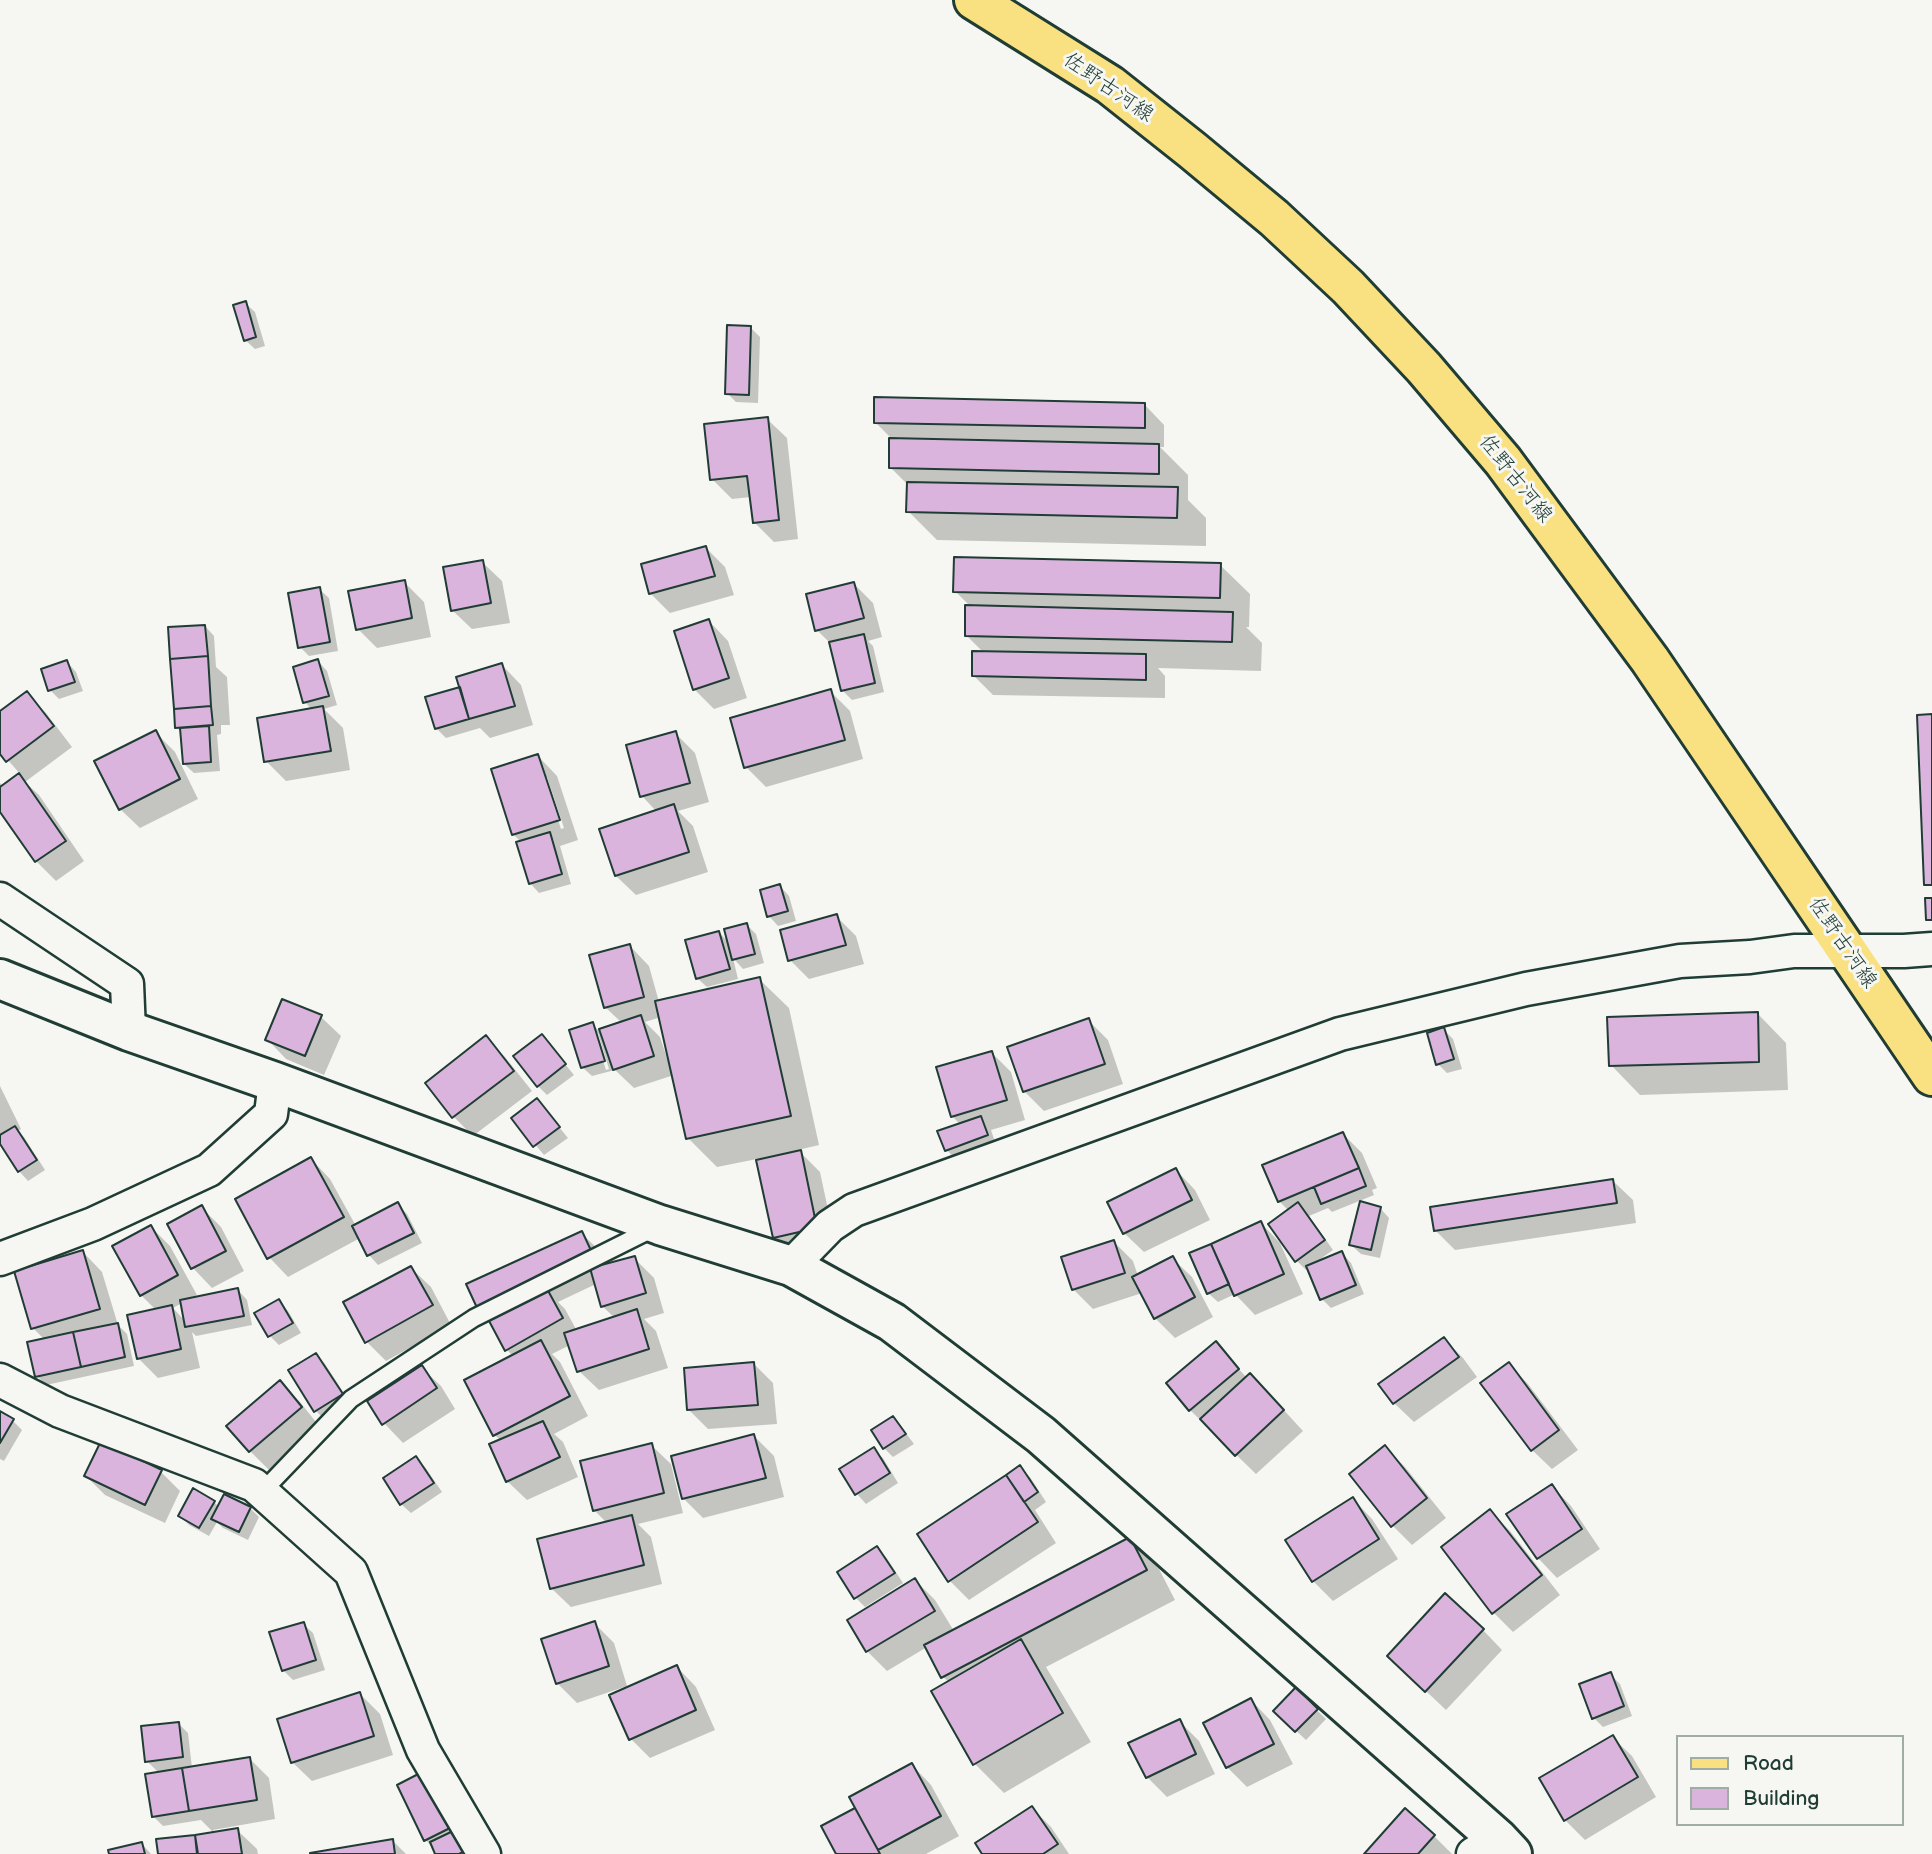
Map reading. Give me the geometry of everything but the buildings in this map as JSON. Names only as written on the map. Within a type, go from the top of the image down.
[{"type":"main road","name":"佐野古河線","points":[[974,0],[1110,85],[1192,150],[1321,261],[1424,368],[1503,461],[1650,660],[1932,1076]]},
{"type":"street","points":[[0,898],[127,984],[129,1031]]},
{"type":"street","points":[[791,1266],[831,1226],[854,1210],[1340,1034],[1526,989],[1679,961],[1750,957],[1794,951],[1932,949]]},
{"type":"street","points":[[0,979],[129,1031],[275,1082],[660,1225],[791,1266],[891,1322],[1041,1435],[1494,1849]]},
{"type":"street","points":[[0,1259],[93,1224],[209,1170],[271,1114],[275,1082]]},
{"type":"street","points":[[0,1380],[60,1411],[254,1485],[351,1572],[423,1750],[484,1854]]},
{"type":"lane","points":[[262,1492],[351,1399],[474,1318],[660,1225]]}]
